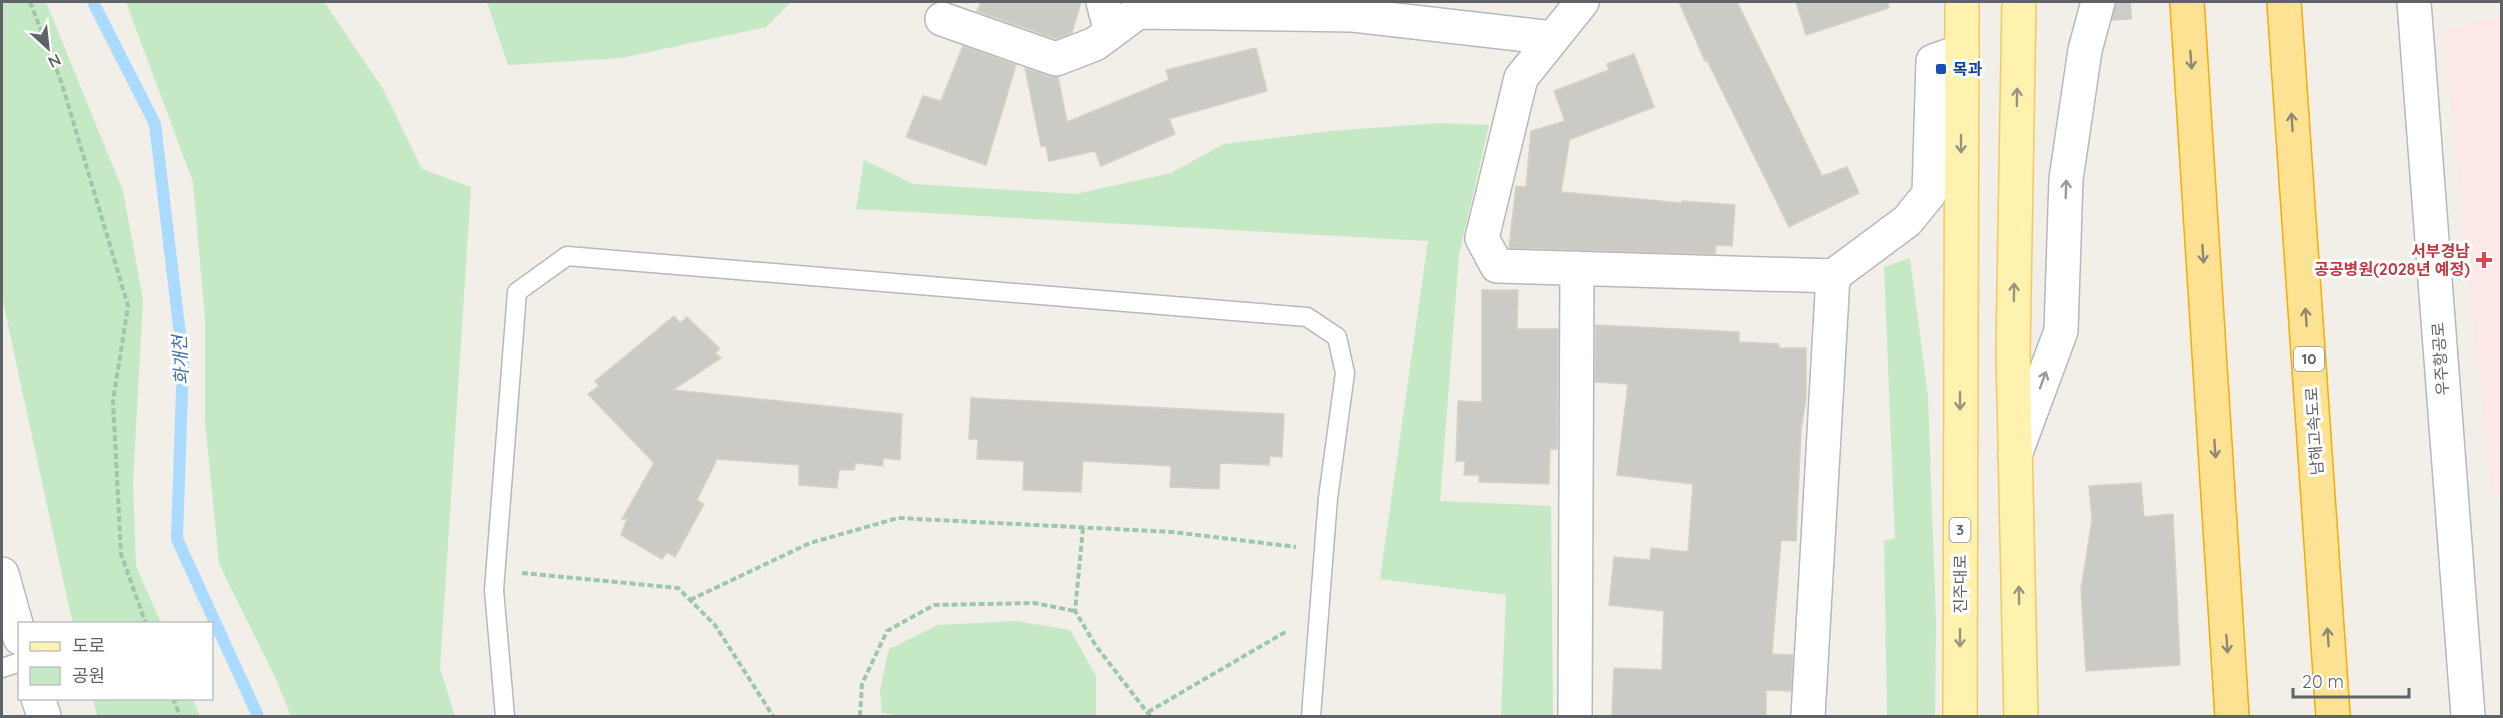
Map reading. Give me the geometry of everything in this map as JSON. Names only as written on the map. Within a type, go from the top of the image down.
[{"type":"highway","points":[[2187,2],[2232,717]]},
{"type":"highway","name":"남해고속도로","points":[[2284,2],[2333,717]]},
{"type":"main road","name":"3","points":[[1962,2],[1962,51]]},
{"type":"main road","points":[[2019,2],[2013,351],[2021,717]]},
{"type":"main road","name":"진주대로","points":[[1960,717],[1962,51]]},
{"type":"street","points":[[1582,2],[1521,78],[1482,238],[1497,266],[1833,276],[1907,221],[1929,194],[1933,61],[1962,51]]},
{"type":"street","name":"우주항공로","points":[[2414,2],[2468,717]]},
{"type":"street","points":[[2015,455],[2061,331],[2066,179],[2090,4]]},
{"type":"street","points":[[942,19],[1056,59],[1095,44],[1107,17],[1138,12],[1353,15],[1553,38]]},
{"type":"street","points":[[1575,717],[1577,268]]},
{"type":"street","points":[[1808,717],[1833,276]]},
{"type":"street","points":[[2,579],[18,631]]},
{"type":"street","points":[[38,700],[44,717]]},
{"type":"lane","points":[[505,717],[495,590],[517,292],[567,256],[1307,317],[1337,337],[1345,373],[1323,551],[1311,717]]},
{"type":"lane","points":[[2,668],[18,663]]},
{"type":"path","points":[[30,2],[62,84],[128,306],[113,401],[121,554],[145,622]]},
{"type":"path","points":[[690,600],[810,543],[898,518],[1173,532],[1323,551]]},
{"type":"path","points":[[1083,528],[1075,611],[1096,646],[1149,714],[1319,613]]},
{"type":"path","points":[[496,570],[678,588],[715,625],[773,717]]},
{"type":"path","points":[[860,717],[862,684],[887,631],[934,604],[1034,603],[1075,611]]},
{"type":"path","points":[[173,700],[180,717]]},
{"type":"shaded area","name":"서부경남 공공병원(2028년 예정)","points":[[2502,16],[2501,502],[2491,489],[2443,31]]},
{"type":"green space","points":[[2,2],[46,2],[123,191],[143,299],[133,482],[136,566],[161,622],[73,622],[2,297]]},
{"type":"green space","points":[[126,2],[324,2],[383,89],[422,169],[471,187],[440,668],[455,716],[291,716],[275,677],[219,564],[205,420],[205,320],[193,182]]},
{"type":"green space","points":[[487,2],[791,2],[766,27],[621,58],[508,65]]},
{"type":"green space","points":[[1441,123],[1489,125],[1459,255],[1440,501],[1551,506],[1553,716],[1501,716],[1506,595],[1380,579],[1428,241],[856,209],[864,160],[913,184],[1076,194],[1171,173],[1224,144],[1331,131]]},
{"type":"green space","points":[[1910,258],[1928,397],[1936,621],[1935,716],[1887,716],[1884,541],[1895,538],[1884,267]]},
{"type":"green space","points":[[1016,621],[1070,630],[1096,676],[1096,716],[901,716],[882,713],[880,689],[889,649],[938,625]]},
{"type":"green space","points":[[93,700],[193,700],[200,716],[97,716]]},
{"type":"building","points":[[981,2],[1081,2],[1072,33],[1056,39],[977,11]]},
{"type":"building","points":[[1679,2],[1737,2],[1822,176],[1847,167],[1859,193],[1789,227],[1707,60],[1705,61]]},
{"type":"building","points":[[1796,2],[1888,2],[1889,8],[1806,35]]},
{"type":"building","points":[[963,46],[1016,65],[986,165],[906,137],[923,96],[941,101]]},
{"type":"building","points":[[1256,48],[1267,91],[1169,119],[1175,134],[1101,166],[1095,151],[1049,161],[1046,146],[1041,146],[1025,68],[1050,77],[1058,77],[1067,122],[1169,80],[1166,70]]},
{"type":"building","points":[[1634,54],[1654,107],[1571,139],[1570,136],[1561,192],[1682,203],[1682,201],[1735,205],[1732,246],[1716,245],[1715,254],[1509,248],[1516,186],[1526,187],[1531,131],[1565,121],[1554,91],[1609,70],[1607,64]]},
{"type":"building","points":[[1482,290],[1518,290],[1517,329],[1558,329],[1557,449],[1550,449],[1549,484],[1479,482],[1479,475],[1464,475],[1465,461],[1456,461],[1458,401],[1482,402]]},
{"type":"building","points":[[674,316],[680,323],[687,317],[720,349],[715,353],[721,358],[673,390],[902,414],[900,460],[883,458],[883,466],[856,463],[854,470],[839,470],[837,488],[799,485],[799,465],[717,459],[697,500],[704,504],[675,557],[667,552],[662,559],[621,535],[627,519],[622,519],[654,463],[588,394],[599,386],[595,381]]},
{"type":"building","points":[[1596,325],[1739,332],[1739,342],[1779,344],[1779,348],[1806,348],[1806,398],[1801,430],[1796,541],[1781,540],[1772,654],[1793,655],[1791,691],[1766,690],[1766,717],[1612,716],[1614,668],[1662,670],[1664,611],[1609,605],[1614,557],[1650,560],[1651,548],[1688,552],[1693,484],[1617,475],[1628,384],[1595,382]]},
{"type":"building","points":[[971,398],[1284,414],[1282,457],[1270,456],[1269,465],[1220,463],[1219,489],[1170,487],[1171,466],[1083,461],[1081,492],[1023,490],[1024,461],[977,459],[978,439],[969,439]]},
{"type":"building","points":[[2141,483],[2144,517],[2173,514],[2180,665],[2086,671],[2081,589],[2092,520],[2089,486]]},
{"type":"waterway","name":"화개천","points":[[93,2],[155,124],[183,360],[177,539],[258,716]]},
{"type":"tunnel","points":[[2098,5],[2142,2]]},
{"type":"place","name":"목과","points":[[1941,69]]},
{"type":"place","name":"서부경남 공공병원(2028년 예정)","points":[[2484,260]]}]
